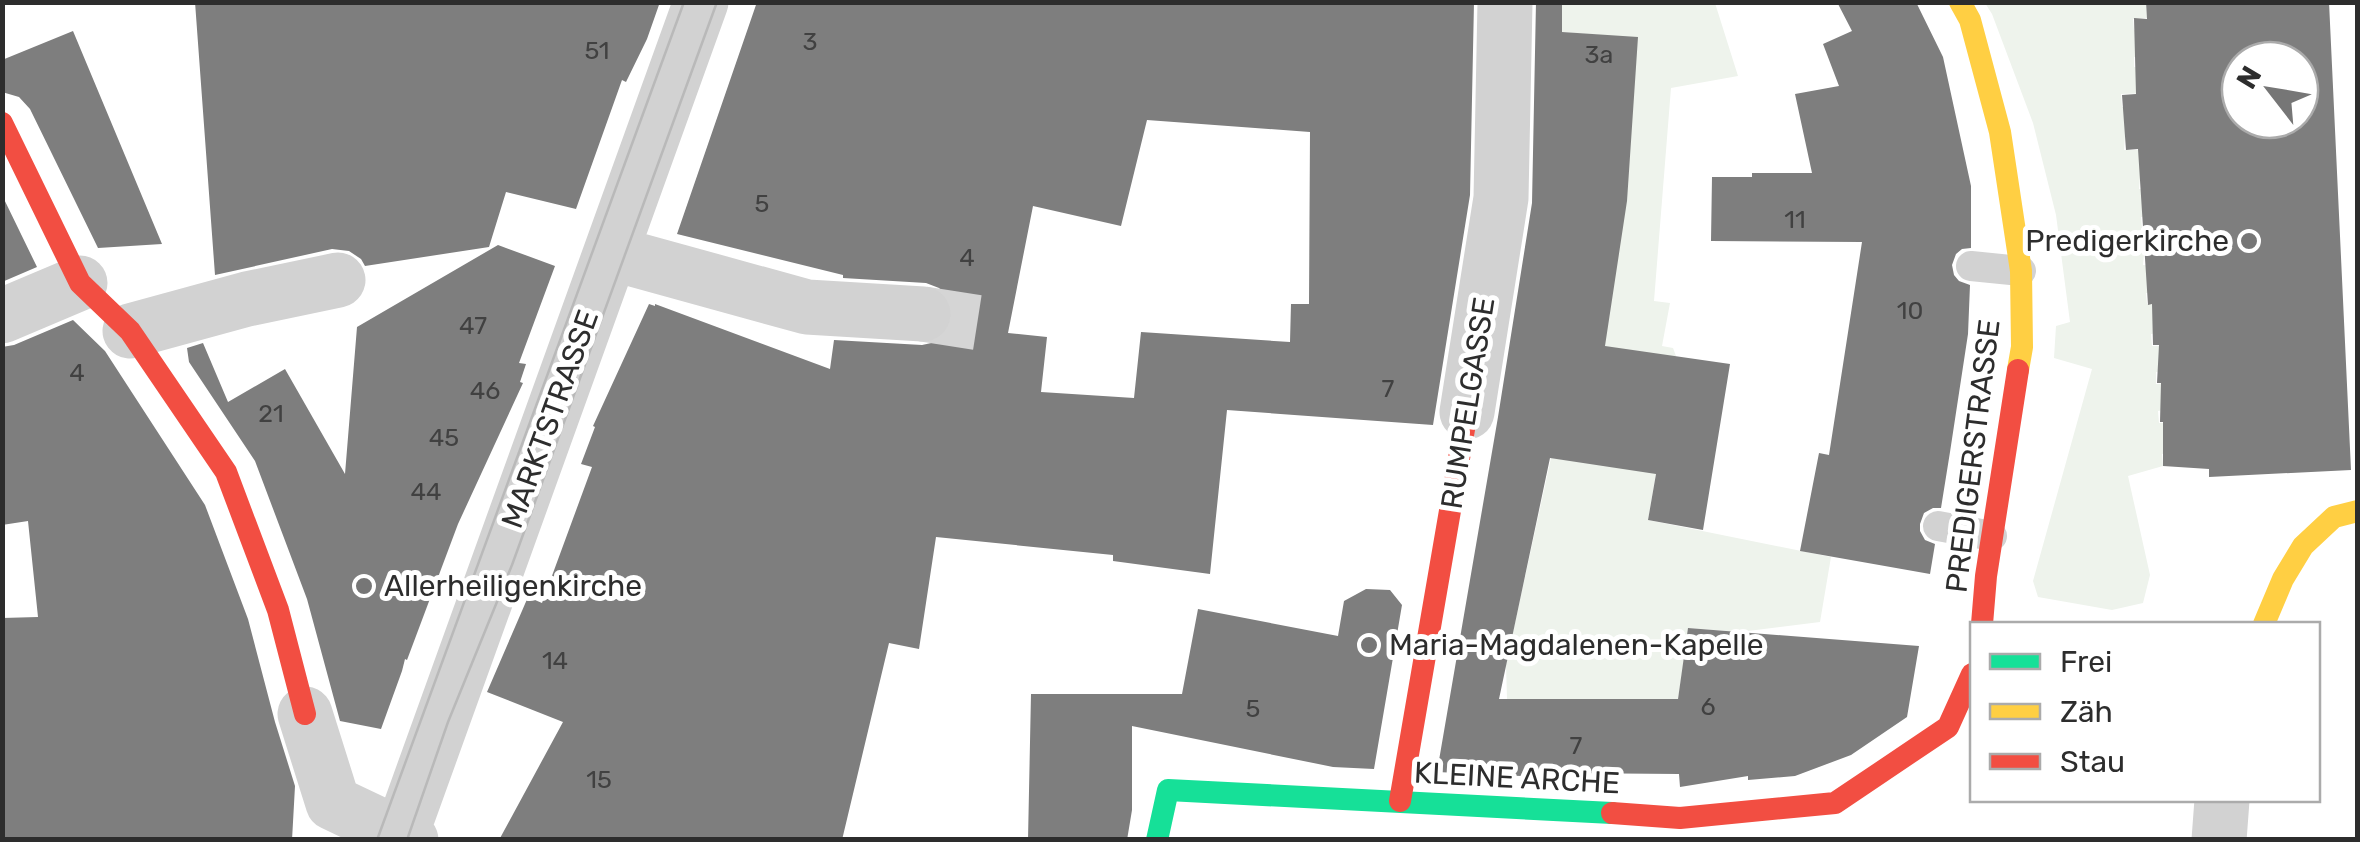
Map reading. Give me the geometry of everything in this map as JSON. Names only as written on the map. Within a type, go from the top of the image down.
[{"type":"street","name":"MARKTSTRASSE","points":[[304,714],[333,803],[403,838],[618,256],[702,2]]},
{"type":"street","name":"RUMPELGASSE","points":[[1400,801],[1501,198],[1505,2]]},
{"type":"street","name":"PREDIGERSTRASSE","points":[[1960,2],[1970,20],[2000,132],[2021,270],[2022,347],[1982,622]]},
{"type":"street","points":[[2,124],[80,283],[130,331],[226,472],[278,610],[304,714]]},
{"type":"street","points":[[618,256],[807,307],[924,314]]},
{"type":"street","points":[[130,331],[247,299],[338,280]]},
{"type":"street","points":[[2,316],[80,283]]},
{"type":"street","points":[[2265,622],[2283,578],[2303,546],[2334,516],[2358,511]]},
{"type":"street","name":"KLEINE ARCHE","points":[[1156,840],[1168,790],[1680,818],[1836,803],[1948,727],[1970,678]]},
{"type":"street","points":[[2219,840],[2222,802]]},
{"type":"lane","points":[[1971,266],[2021,270]]},
{"type":"lane","points":[[1938,526],[1992,536]]},
{"type":"shaded area","points":[[1562,3],[1715,3],[1738,76],[1671,88],[1654,301],[1670,303],[1662,346],[1673,348],[1676,356],[1648,520],[1831,557],[1820,622],[1740,632],[1689,628],[1678,699],[1507,699],[1506,664],[1551,458],[1575,461],[1637,38],[1562,32]]},
{"type":"shaded area","points":[[1985,3],[2146,3],[2147,18],[2133,19],[2134,30],[2146,30],[2148,56],[2134,57],[2134,67],[2148,68],[2149,93],[2121,94],[2122,107],[2150,106],[2151,134],[2125,136],[2124,150],[2152,150],[2153,176],[2140,177],[2139,189],[2155,189],[2156,216],[2141,217],[2142,228],[2157,228],[2158,253],[2144,254],[2143,265],[2158,266],[2160,292],[2146,293],[2147,304],[2160,305],[2161,333],[2151,334],[2152,346],[2162,346],[2162,371],[2156,372],[2156,384],[2164,384],[2164,410],[2158,411],[2159,423],[2166,423],[2167,453],[2162,454],[2163,466],[2128,476],[2150,575],[2143,603],[2112,610],[2038,597],[2033,581],[2092,369],[2054,358],[2056,326],[2070,322],[2056,215],[2033,123]]},
{"type":"building","points":[[195,2],[660,2],[647,39],[626,82],[622,80],[576,209],[506,192],[489,247],[365,266],[349,251],[332,249],[215,275]]},
{"type":"building","points":[[757,2],[1474,2],[1470,195],[1433,425],[1227,410],[1210,574],[1113,561],[1113,555],[936,537],[919,649],[889,643],[842,840],[499,840],[563,722],[487,692],[528,597],[542,603],[592,467],[581,464],[593,426],[649,304],[830,369],[834,340],[922,345],[936,342],[948,332],[954,317],[950,299],[939,288],[926,283],[843,278],[677,234]],"holes":[[[1147,120],[1310,132],[1309,304],[1291,304],[1290,342],[1141,332],[1134,398],[1041,392],[1047,337],[1008,333],[1033,206],[1121,226]]]},
{"type":"building","points":[[1536,2],[1562,2],[1562,32],[1638,37],[1627,201],[1605,346],[1730,364],[1703,530],[1648,520],[1656,474],[1550,458],[1499,699],[1678,699],[1688,628],[1919,646],[1907,717],[1851,755],[1795,776],[1748,780],[1748,776],[1680,787],[1679,774],[1561,773],[1560,778],[1437,772],[1532,203]]},
{"type":"building","points":[[1837,2],[1916,2],[1943,57],[1971,186],[1971,248],[1956,254],[1952,265],[1959,281],[1970,285],[1968,334],[1941,508],[1924,513],[1920,524],[1925,540],[1935,544],[1930,574],[1800,551],[1819,453],[1829,455],[1862,242],[1711,241],[1712,177],[1812,173],[1795,94],[1839,86],[1823,44],[1852,31]]},
{"type":"building","name":"Predigerkirche","points":[[2146,2],[2329,2],[2351,470],[2209,477],[2209,469],[2163,466],[2161,383],[2157,383],[2159,345],[2153,345],[2152,304],[2148,305],[2138,149],[2126,150],[2122,95],[2136,94],[2134,18],[2147,19]]},
{"type":"building","points":[[73,31],[162,244],[98,248],[30,109],[19,97],[2,92],[2,60]]},
{"type":"building","points":[[2,195],[37,267],[2,282]]},
{"type":"building","points":[[498,245],[555,266],[519,363],[526,364],[520,382],[523,383],[458,524],[381,729],[340,721],[307,599],[255,461],[189,362],[187,348],[203,343],[228,402],[285,369],[345,474],[357,327]]},
{"type":"building","points":[[73,320],[105,351],[205,505],[248,619],[295,786],[292,840],[2,840],[2,618],[38,617],[28,521],[2,525],[2,347]]},
{"type":"building","points":[[1366,589],[1390,590],[1402,605],[1374,769],[1333,767],[1132,726],[1132,810],[1127,840],[1028,840],[1031,694],[1182,694],[1198,609],[1338,636],[1344,601]]},
{"type":"tunnel","points":[[923,314],[987,324]]},
{"type":"tram line","points":[[377,840],[684,2]]},
{"type":"tram line","points":[[407,840],[448,722],[512,565],[717,2]]},
{"type":"traffic: fast","points":[[1157,840],[1168,790],[1612,813]]},
{"type":"traffic: slow","points":[[1960,2],[1970,20],[2000,132],[2021,271],[2022,347],[2018,370]]},
{"type":"traffic: slow","points":[[2265,622],[2283,579],[2303,546],[2334,517],[2358,511]]},
{"type":"traffic: jam","points":[[2,123],[80,283],[130,331],[226,472],[278,610],[305,714]]},
{"type":"traffic: jam","points":[[1982,622],[2018,370]]},
{"type":"traffic: jam","points":[[1400,801],[1467,412]]},
{"type":"traffic: jam","points":[[1612,813],[1680,818],[1835,803],[1948,727],[1970,678]]},
{"type":"place","name":"Predigerkirche","points":[[2249,241]]},
{"type":"place","name":"Allerheiligenkirche","points":[[364,586]]},
{"type":"place","name":"Maria-Magdalenen-Kapelle","points":[[1369,645]]}]
